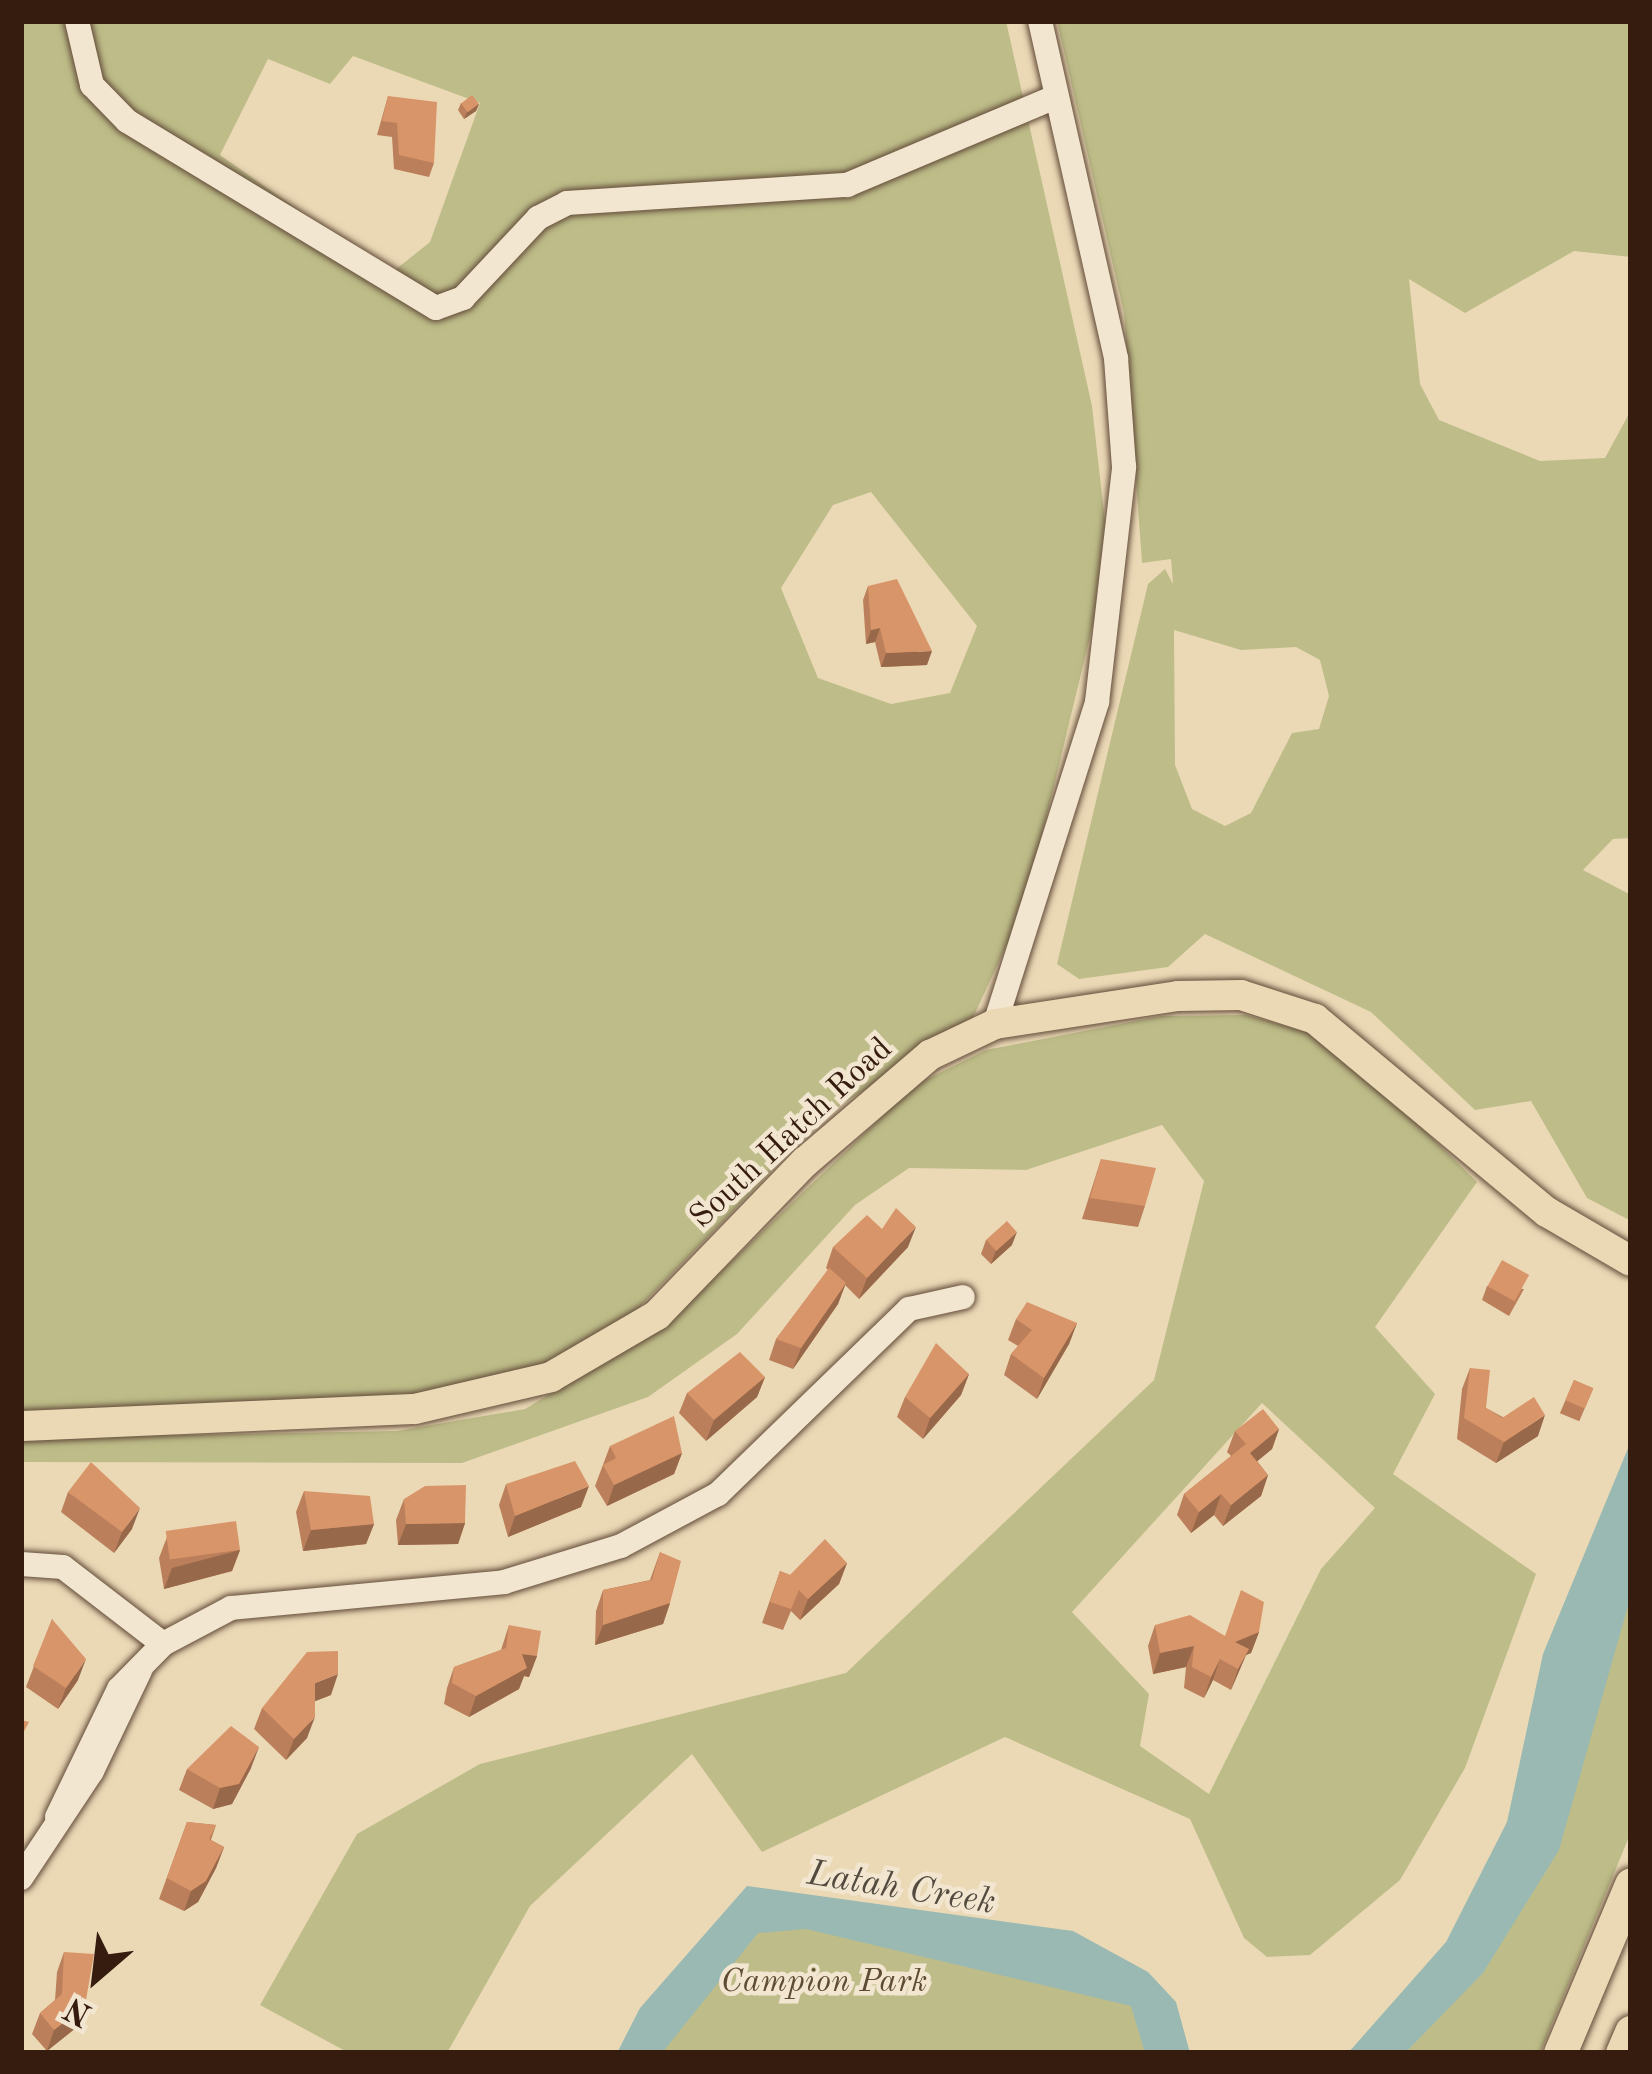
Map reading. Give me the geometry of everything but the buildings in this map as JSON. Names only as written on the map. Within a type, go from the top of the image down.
[{"type":"highway","points":[[1560,2053],[1631,1884]]},
{"type":"highway","points":[[1622,2053],[1631,2032]]},
{"type":"main road","name":"South Hatch Road","points":[[21,1426],[396,1411],[551,1377],[657,1315],[885,1088],[995,1024],[1178,996],[1275,1004],[1362,1048],[1547,1212],[1631,1261]]},
{"type":"street","points":[[77,21],[92,85],[127,122],[436,308],[463,298],[538,218],[567,203],[847,185],[1055,97]]},
{"type":"street","points":[[995,1024],[1065,821],[1119,577],[1116,358],[1040,21]]},
{"type":"street","points":[[21,1878],[57,1816],[92,1772],[140,1671],[163,1644],[231,1607],[504,1582],[621,1546],[718,1494],[909,1309],[963,1297]]},
{"type":"street","points":[[21,1564],[63,1568],[163,1644]]},
{"type":"green space","points":[[21,21],[1006,21],[1092,406],[1105,522],[1094,620],[1025,906],[969,1026],[829,1112],[624,1323],[554,1362],[364,1405],[21,1416]],"holes":[[[353,56],[480,103],[430,242],[390,274],[220,155],[268,59],[330,84]],[[871,492],[977,626],[950,693],[891,704],[818,678],[781,588],[833,505]]]},
{"type":"green space","points":[[1057,21],[1631,21],[1631,257],[1574,251],[1465,313],[1409,279],[1420,384],[1439,420],[1540,461],[1605,458],[1631,410],[1631,838],[1613,839],[1583,870],[1631,895],[1631,1221],[1587,1198],[1531,1101],[1475,1110],[1371,1012],[1205,934],[1168,967],[1079,979],[1057,964],[1148,584],[1165,569],[1173,584],[1171,559],[1142,563],[1124,313]],"holes":[[[1174,630],[1241,650],[1296,647],[1320,660],[1329,696],[1319,729],[1292,733],[1251,813],[1225,826],[1192,809],[1175,765]]]},
{"type":"green space","points":[[1246,1015],[1313,1034],[1357,1064],[1477,1182],[1375,1327],[1435,1394],[1393,1474],[1536,1574],[1465,1768],[1400,1880],[1310,1955],[1267,1957],[1244,1938],[1190,1819],[1005,1737],[762,1852],[692,1754],[530,1906],[447,2053],[349,2053],[260,2005],[357,1834],[480,1764],[846,1673],[1154,1380],[1204,1181],[1162,1125],[1026,1170],[909,1168],[855,1205],[737,1334],[648,1397],[462,1463],[21,1462],[21,1438],[397,1431],[525,1409],[668,1322],[915,1085],[986,1050],[1161,1016]],"holes":[[[1262,1403],[1375,1508],[1321,1569],[1209,1794],[1140,1746],[1149,1694],[1072,1612]]]},
{"type":"green space","points":[[1631,1489],[1631,1832],[1540,2053],[1374,2053],[1464,1956]]},
{"type":"green space","name":"Campion Park","points":[[750,1914],[1138,1989],[1172,2053],[639,2053]]},
{"type":"water","points":[[1631,1441],[1631,1595],[1559,1850],[1483,1973],[1405,2053],[1348,2053],[1446,1942],[1507,1822],[1543,1654]]},
{"type":"water","points":[[747,1886],[1073,1931],[1148,1972],[1176,2002],[1190,2053],[1145,2053],[1131,2006],[806,1929],[758,1933],[662,2053],[617,2053],[640,2008]]},
{"type":"water label","name":"Latah Creek","points":[[901,1890]]}]
